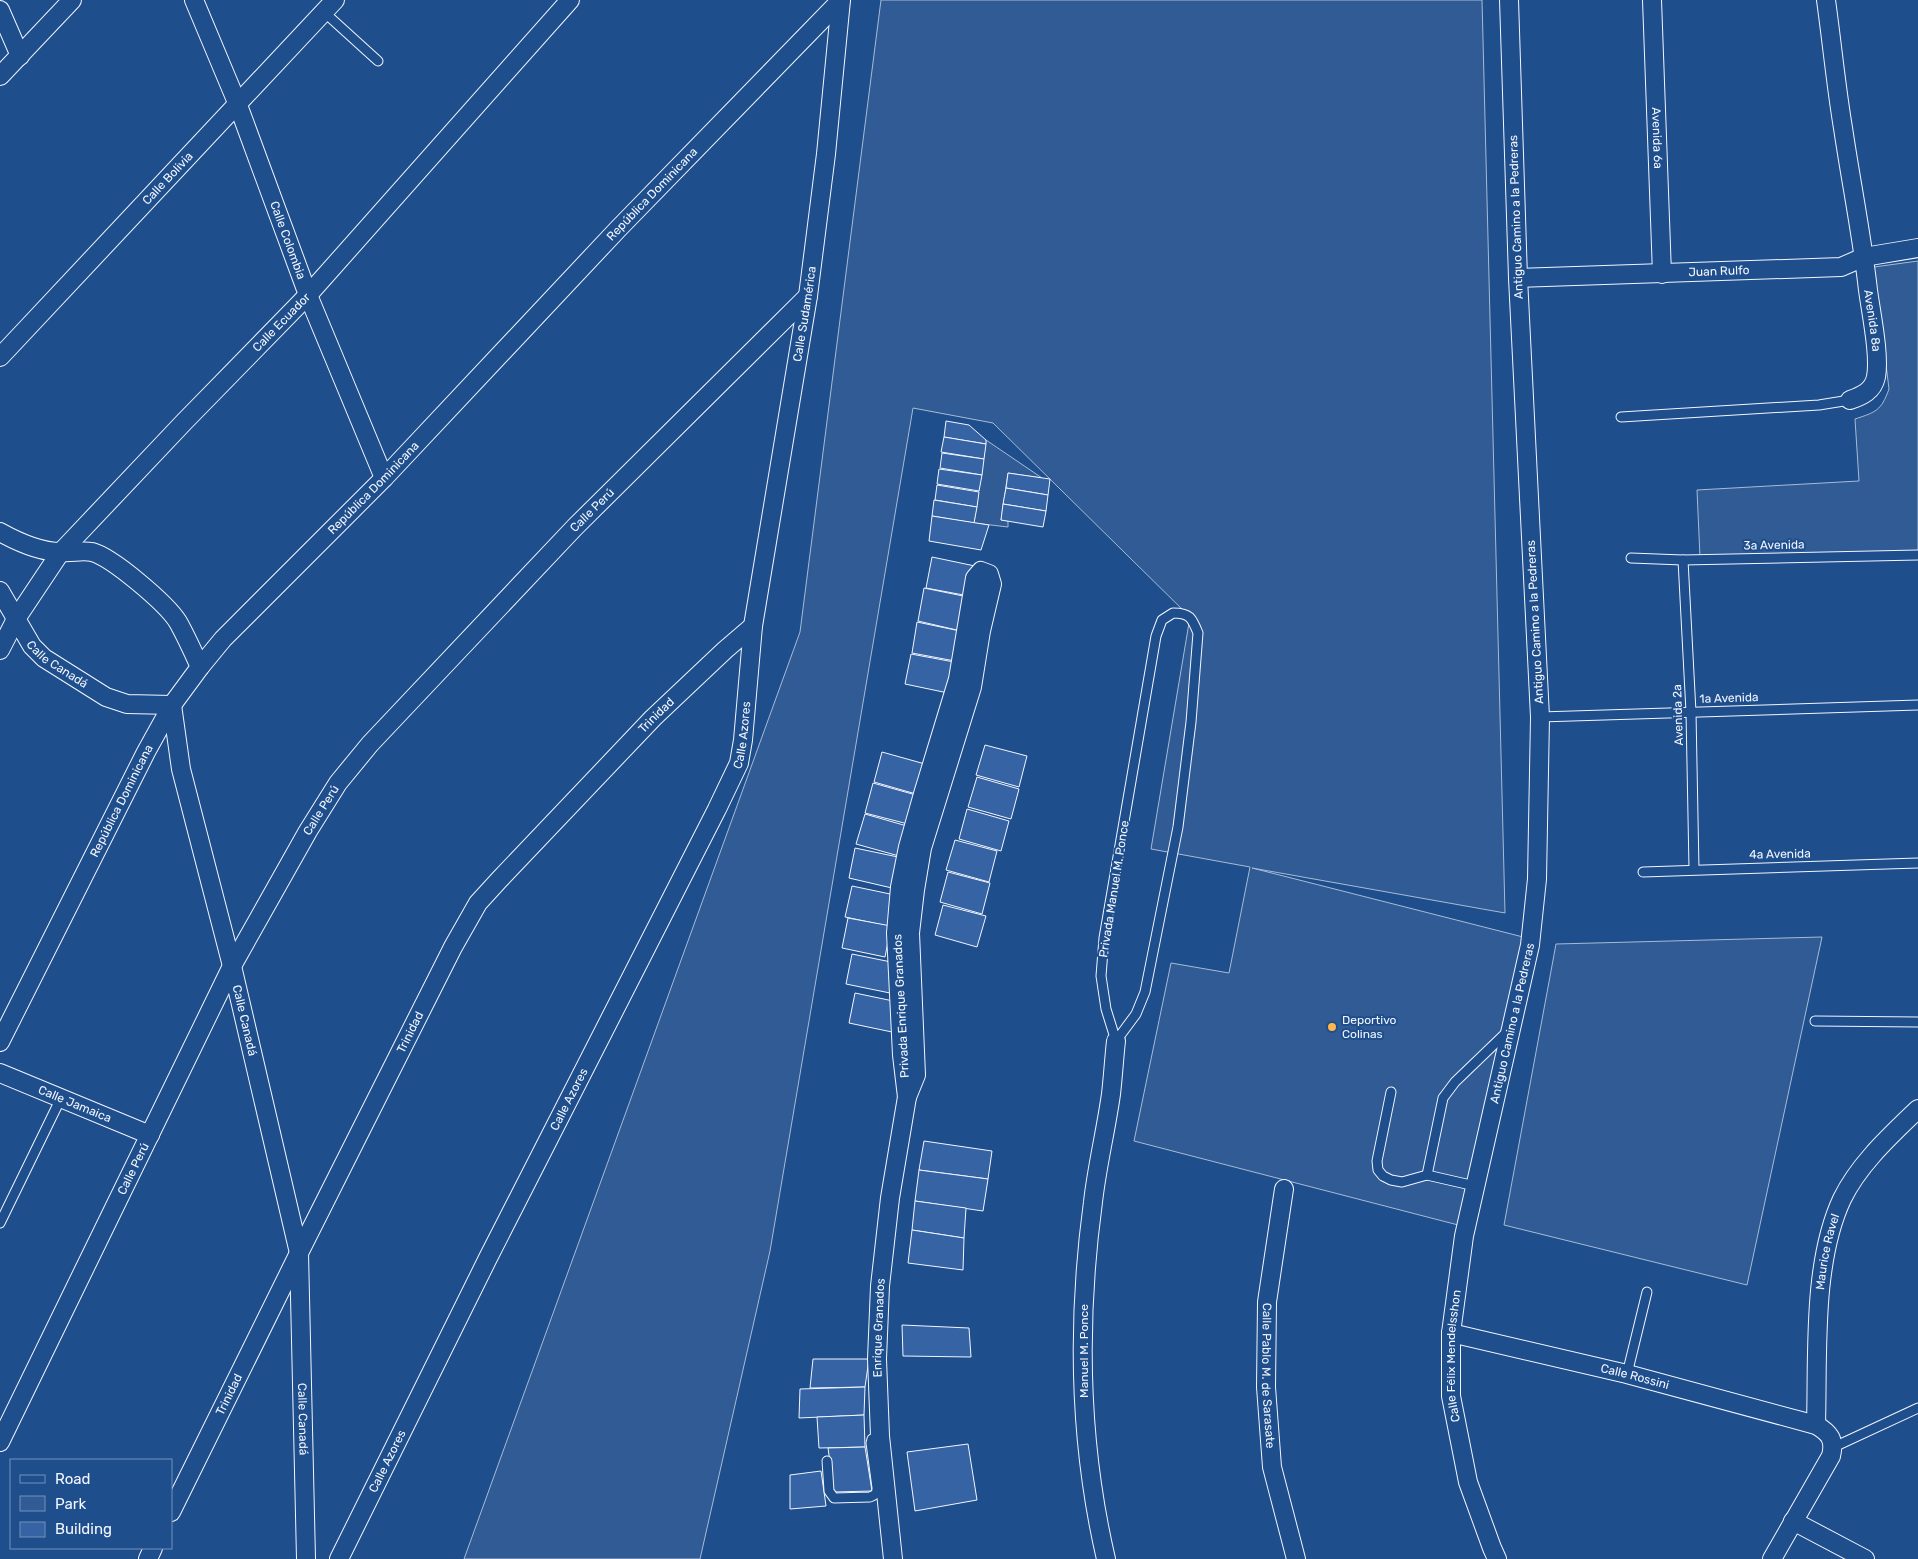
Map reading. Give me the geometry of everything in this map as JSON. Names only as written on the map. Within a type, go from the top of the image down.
[{"type":"street","points":[[0,76],[72,0]]},
{"type":"street","name":"Calle Colombia","points":[[194,0],[238,105],[308,295],[384,478]]},
{"type":"street","name":"Calle Ecuador","points":[[0,650],[16,619],[60,553],[308,295],[570,0]]},
{"type":"street","name":"Calle Sudamérica","points":[[753,626],[808,296],[826,154],[841,0]]},
{"type":"street","name":"República Dominicana","points":[[0,1042],[172,705],[200,666],[223,639],[384,478],[618,229],[841,0]]},
{"type":"street","name":"Antiguo Camino a la Pedreras","points":[[1464,1236],[1530,945],[1537,880],[1540,716],[1518,278],[1509,0]]},
{"type":"street","name":"Avenida 6a","points":[[1652,0],[1662,274]]},
{"type":"street","name":"Avenida 8a","points":[[1826,0],[1842,126],[1864,257],[1876,358],[1876,375],[1870,390],[1862,396],[1850,400]]},
{"type":"street","name":"Calle Bolivia","points":[[0,357],[330,6]]},
{"type":"street","points":[[0,10],[20,56]]},
{"type":"street","name":"Juan Rulfo","points":[[1518,278],[1841,267],[1864,257],[1918,248]]},
{"type":"street","name":"Calle Perú","points":[[0,1442],[232,966],[308,831],[338,784],[370,744],[575,527],[808,296]]},
{"type":"street","points":[[0,532],[15,540],[39,548],[60,553],[93,552],[108,559],[164,604],[178,622],[200,666]]},
{"type":"street","name":"Privada Enrique Granados","points":[[981,571],[990,574],[992,584],[972,687],[922,848],[915,890],[910,933],[916,1075],[907,1097],[902,1055],[896,933],[900,887],[908,847],[958,679],[975,578],[981,571]]},
{"type":"street","name":"Calle Canadá","points":[[0,591],[32,646],[44,658],[106,698],[127,704],[172,705],[181,769],[232,966],[298,1253],[306,1559]]},
{"type":"street","name":"Trinidad","points":[[172,1510],[298,1253],[453,947],[478,904],[653,718],[753,626]]},
{"type":"street","name":"Calle Azores","points":[[339,1559],[488,1258],[718,809],[739,763],[743,740],[753,626]]},
{"type":"street","name":"Privada Manuel M. Ponce","points":[[1102,1142],[1111,1094],[1116,1041]]},
{"type":"street","name":"Calle Jamaica","points":[[0,1073],[150,1135]]},
{"type":"street","name":"Enrique Granados","points":[[891,1557],[880,1436],[877,1360],[880,1286],[890,1198],[907,1097]]},
{"type":"street","name":"Maurice Ravel","points":[[1816,1425],[1820,1308],[1826,1246],[1835,1217],[1843,1198],[1868,1160],[1918,1109]]},
{"type":"street","name":"Manuel M. Ponce","points":[[1102,1142],[1092,1202],[1083,1311],[1085,1426],[1100,1534],[1106,1559]]},
{"type":"street","name":"Calle Pablo M. de Sarasate","points":[[1284,1189],[1267,1302],[1266,1387],[1272,1467],[1296,1559]]},
{"type":"street","name":"Calle Félix Mendelsshon","points":[[1464,1236],[1451,1333],[1451,1396],[1468,1482],[1492,1548],[1498,1559]]},
{"type":"street","name":"Calle Rossini","points":[[1451,1333],[1627,1374],[1816,1425]]},
{"type":"street","points":[[1772,1559],[1831,1456],[1834,1447],[1832,1438],[1826,1430],[1816,1425]]},
{"type":"street","points":[[1793,1521],[1865,1559]]},
{"type":"lane","points":[[330,6],[378,61]]},
{"type":"lane","name":"Avenida 8a","points":[[1621,417],[1819,405],[1850,400]]},
{"type":"lane","name":"3a Avenida","points":[[1631,558],[1683,560],[1918,555]]},
{"type":"lane","name":"Avenida 2a","points":[[1683,560],[1691,712],[1694,869]]},
{"type":"lane","name":"Privada Manuel M. Ponce","points":[[1173,613],[1184,613],[1193,620],[1196,626],[1198,646],[1178,828],[1145,992],[1136,1014],[1116,1041],[1106,1009],[1101,976],[1104,938],[1156,636],[1162,620],[1173,613]]},
{"type":"lane","name":"1a Avenida","points":[[1540,716],[1918,705]]},
{"type":"lane","name":"4a Avenida","points":[[1643,872],[1918,863]]},
{"type":"lane","points":[[1815,1021],[1918,1022]]},
{"type":"lane","points":[[1428,1175],[1443,1098],[1455,1082],[1511,1028]]},
{"type":"lane","points":[[1391,1092],[1377,1161],[1378,1170],[1383,1176],[1402,1182],[1428,1175],[1475,1186]]},
{"type":"lane","points":[[0,1223],[61,1098]]},
{"type":"lane","points":[[1627,1374],[1647,1292]]},
{"type":"lane","points":[[1834,1447],[1918,1408]]},
{"type":"lane","points":[[827,1462],[829,1491],[834,1498],[870,1498],[877,1493],[871,1443],[872,1439],[880,1436]]},
{"type":"green space","points":[[881,0],[1482,0],[1505,913],[1252,868],[1527,938],[1462,1226],[1134,1141],[1171,963],[1229,973],[1250,867],[1151,849],[1190,617],[993,423],[913,408],[770,1251],[700,1559],[464,1559],[800,632]]},
{"type":"green space","points":[[1918,261],[1918,551],[1700,557],[1697,490],[1859,481],[1855,419],[1877,410],[1889,389],[1874,267]]},
{"type":"green space","points":[[986,440],[1042,478],[1008,473],[1001,520],[1008,521],[1008,527],[974,523]]},
{"type":"green space","points":[[1822,937],[1747,1285],[1504,1225],[1556,944]]},
{"type":"building","points":[[946,421],[969,425],[986,440],[986,444],[944,437]]},
{"type":"building","points":[[944,437],[986,444],[984,459],[941,452]]},
{"type":"building","points":[[942,453],[984,459],[982,475],[940,468]]},
{"type":"building","points":[[939,469],[982,475],[979,491],[937,484]]},
{"type":"building","points":[[1008,473],[1050,479],[1048,495],[1006,488]]},
{"type":"building","points":[[937,485],[979,492],[977,507],[935,500]]},
{"type":"building","points":[[1006,488],[1048,495],[1046,511],[1003,504]]},
{"type":"building","points":[[934,500],[977,507],[974,523],[932,516]]},
{"type":"building","points":[[1003,504],[1046,511],[1043,527],[1001,520]]},
{"type":"building","points":[[932,516],[989,525],[981,550],[929,541]]},
{"type":"building","points":[[932,557],[975,566],[969,596],[926,588]]},
{"type":"building","points":[[924,588],[968,597],[961,631],[918,621]]},
{"type":"building","points":[[917,622],[960,631],[955,661],[912,653]]},
{"type":"building","points":[[911,654],[954,662],[948,693],[905,684]]},
{"type":"building","points":[[985,745],[1027,756],[1019,787],[976,775]]},
{"type":"building","points":[[882,752],[925,764],[916,794],[874,782]]},
{"type":"building","points":[[977,777],[1019,789],[1011,819],[968,807]]},
{"type":"building","points":[[873,783],[916,795],[908,824],[865,813]]},
{"type":"building","points":[[967,809],[1009,821],[1001,851],[959,839]]},
{"type":"building","points":[[865,814],[907,826],[899,856],[856,844]]},
{"type":"building","points":[[955,840],[997,851],[989,882],[946,870]]},
{"type":"building","points":[[855,848],[898,857],[892,888],[849,878]]},
{"type":"building","points":[[948,872],[990,883],[982,914],[940,902]]},
{"type":"building","points":[[852,886],[895,895],[888,926],[845,917]]},
{"type":"building","points":[[943,905],[986,916],[977,947],[935,935]]},
{"type":"building","points":[[848,918],[891,926],[885,957],[842,948]]},
{"type":"building","points":[[852,954],[896,963],[890,993],[846,984]]},
{"type":"building","points":[[855,993],[898,1002],[892,1032],[849,1023]]},
{"type":"building","points":[[924,1141],[992,1151],[988,1179],[919,1170]]},
{"type":"building","points":[[919,1170],[988,1179],[983,1211],[915,1201]]},
{"type":"building","points":[[915,1201],[966,1208],[964,1238],[912,1230]]},
{"type":"building","points":[[912,1230],[964,1238],[963,1270],[908,1263]]},
{"type":"building","points":[[902,1325],[969,1328],[971,1357],[903,1356]]},
{"type":"building","points":[[813,1359],[869,1359],[865,1387],[810,1388]]},
{"type":"building","points":[[865,1387],[864,1415],[799,1418],[800,1389]]},
{"type":"building","points":[[864,1415],[865,1447],[819,1448],[817,1417]]},
{"type":"building","points":[[968,1444],[977,1500],[915,1511],[907,1452]]},
{"type":"building","points":[[865,1447],[872,1491],[834,1492],[828,1448]]},
{"type":"building","points":[[821,1471],[826,1506],[790,1509],[790,1475]]},
{"type":"place","name":"Deportivo Colinas","points":[[1332,1027]]}]
